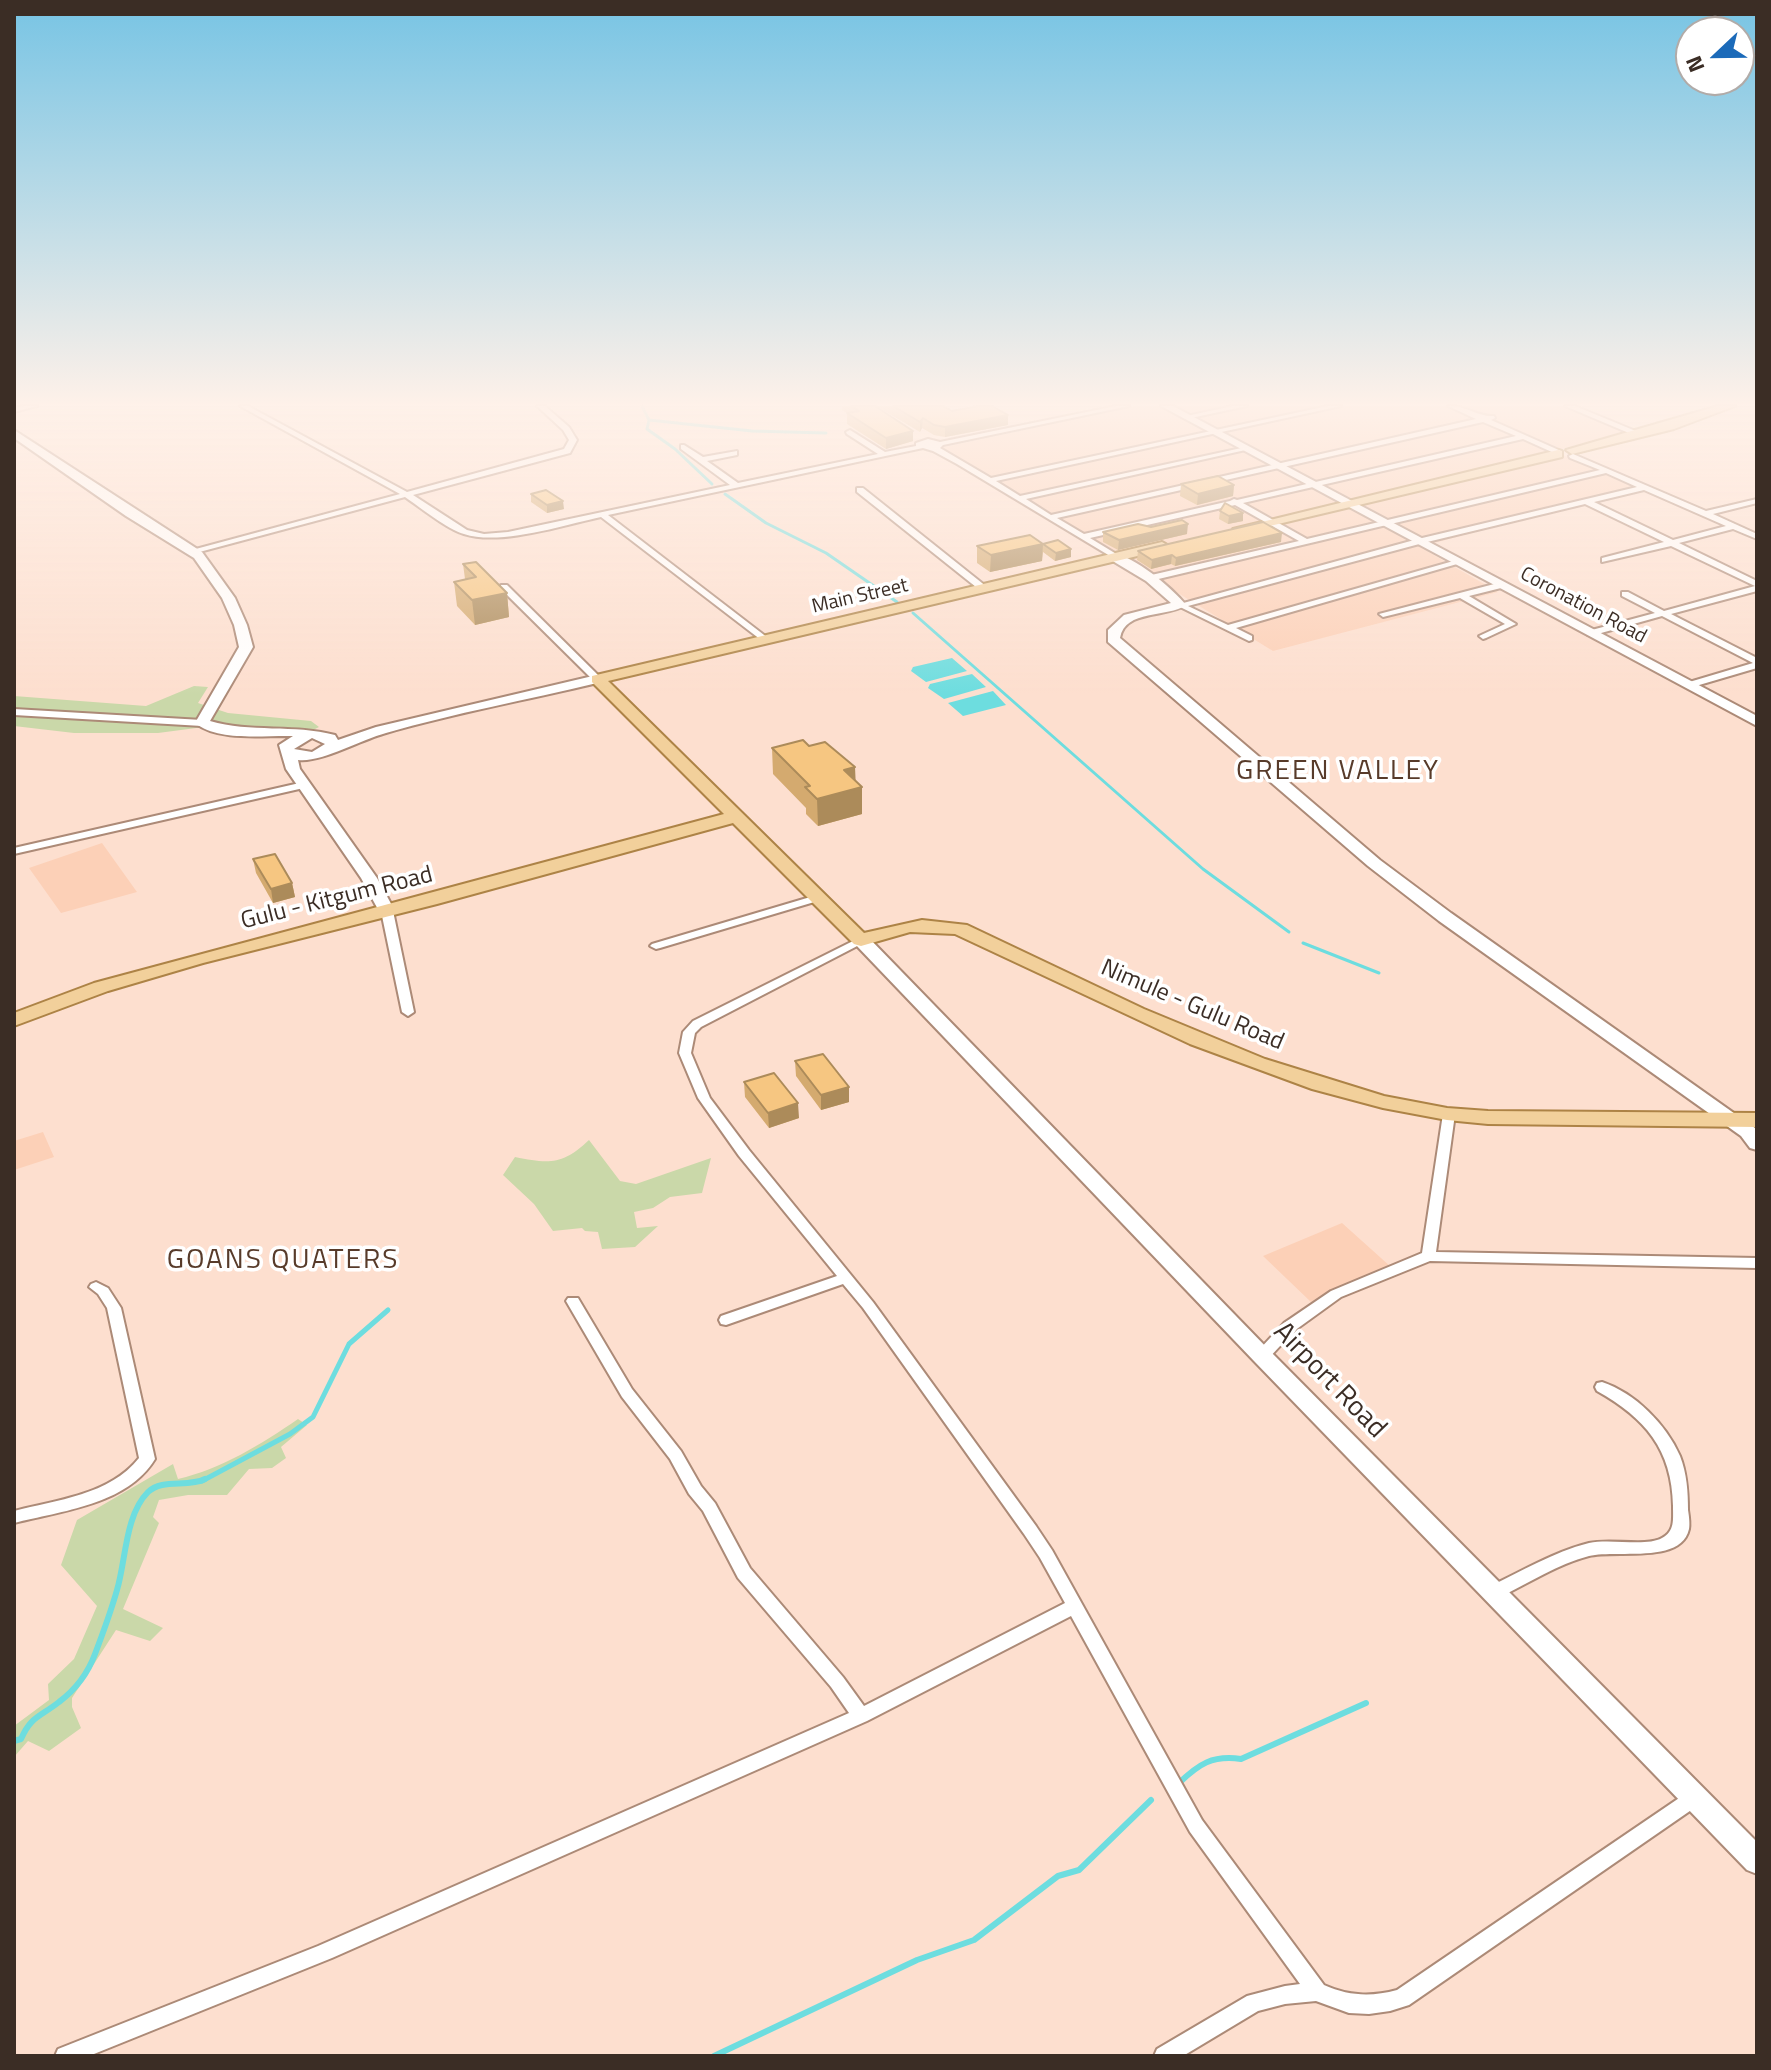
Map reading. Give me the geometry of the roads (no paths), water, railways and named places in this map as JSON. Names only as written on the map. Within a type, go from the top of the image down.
[{"type":"main road","points":[[1229,531],[1348,503]]},
{"type":"main road","name":"Main Street","points":[[597,679],[1175,543]]},
{"type":"main road","points":[[597,679],[861,940]]},
{"type":"main road","points":[[704,822],[733,816]]},
{"type":"main road","name":"Gulu - Kitgum Road","points":[[14,1020],[126,979],[733,816]]},
{"type":"main road","name":"Nimule - Gulu Road","points":[[861,940],[930,923],[960,929],[1229,1055],[1377,1101],[1449,1114],[1748,1127]]},
{"type":"street","points":[[115,503],[195,552],[227,596],[246,642],[242,656],[202,723]]},
{"type":"street","points":[[195,552],[379,503]]},
{"type":"street","points":[[419,503],[464,532],[484,536],[508,534],[657,503]]},
{"type":"street","points":[[876,503],[984,589]]},
{"type":"street","points":[[1028,503],[1150,578],[1180,605],[1249,638]]},
{"type":"street","points":[[1051,517],[1116,503]]},
{"type":"street","points":[[1083,537],[1227,503]]},
{"type":"street","points":[[1237,503],[1307,542]]},
{"type":"street","name":"Coronation Road","points":[[1348,503],[1757,722]]},
{"type":"street","points":[[1150,578],[1476,503]]},
{"type":"street","points":[[1584,503],[1421,541],[1118,623],[1123,637],[1138,652],[1333,822],[1748,1127]]},
{"type":"street","points":[[1588,503],[1757,586]]},
{"type":"street","points":[[1678,503],[1757,537]]},
{"type":"street","points":[[1705,514],[1751,503]]},
{"type":"street","points":[[602,514],[765,640]]},
{"type":"street","points":[[1605,560],[1733,527]]},
{"type":"street","points":[[1230,627],[1460,562]]},
{"type":"street","points":[[1383,614],[1502,585]]},
{"type":"street","points":[[1591,633],[1757,586]]},
{"type":"street","points":[[504,587],[597,679]]},
{"type":"street","points":[[1625,594],[1757,664]]},
{"type":"street","points":[[1462,595],[1512,624],[1483,636]]},
{"type":"street","points":[[1689,685],[1757,664]]},
{"type":"street","name":"Main Street","points":[[381,730],[597,679]]},
{"type":"street","points":[[14,712],[202,723],[313,735],[381,730]]},
{"type":"street","points":[[257,731],[302,757],[381,730]]},
{"type":"street","points":[[14,851],[303,783],[329,750],[332,741],[313,735],[291,741],[287,751],[293,769],[303,783],[369,878],[387,911],[408,1012]]},
{"type":"street","points":[[656,946],[817,898]]},
{"type":"street","points":[[861,940],[697,1024],[689,1032],[685,1053],[704,1098],[744,1153],[847,1278],[1030,1530],[1196,1826],[1317,1992]]},
{"type":"street","name":"Airport Road","points":[[861,940],[1262,1356],[1757,1861]]},
{"type":"street","points":[[1428,1256],[1449,1114]]},
{"type":"street","points":[[1262,1356],[1289,1327],[1336,1294],[1428,1256],[1757,1263]]},
{"type":"street","points":[[726,1320],[847,1278]]},
{"type":"street","points":[[14,1517],[114,1488],[142,1469],[147,1459],[114,1308],[103,1291],[96,1287]]},
{"type":"street","points":[[573,1301],[627,1393],[676,1455],[693,1488],[709,1507],[744,1573],[837,1682],[861,1716]]},
{"type":"street","points":[[1494,1592],[1588,1550],[1607,1546],[1646,1548],[1669,1544],[1681,1529],[1678,1476],[1667,1444],[1622,1397],[1602,1387]]},
{"type":"street","points":[[65,2056],[325,1952],[861,1716],[1073,1607]]},
{"type":"street","points":[[1164,2056],[1254,2003],[1285,1995],[1317,1992],[1337,2001],[1372,2007],[1402,1998],[1694,1798]]},
{"type":"water","points":[[952,658],[967,671],[926,682],[911,671],[913,667]]},
{"type":"water","points":[[972,674],[986,687],[944,699],[928,688],[930,684]]},
{"type":"water","points":[[993,691],[1006,705],[963,716],[948,703]]},
{"type":"waterway","points":[[737,503],[766,523],[826,553],[897,602]]},
{"type":"waterway","points":[[913,613],[1203,869],[1289,932]]},
{"type":"waterway","points":[[1303,943],[1379,973]]},
{"type":"waterway","points":[[202,1481],[290,1434],[313,1417],[349,1344],[388,1310]]},
{"type":"waterway","points":[[14,1741],[21,1739],[32,1721],[70,1692],[89,1668],[115,1598],[130,1525],[140,1502],[148,1492],[160,1485],[205,1479]]},
{"type":"waterway","points":[[1179,1783],[1207,1762],[1222,1758],[1241,1759],[1366,1703]]},
{"type":"waterway","points":[[714,2056],[917,1960],[974,1940],[1058,1876],[1079,1870],[1151,1800]]},
{"type":"district","name":"GREEN VALLEY","points":[[1338,772]]},
{"type":"district","name":"GOANS QUATERS","points":[[283,1261]]}]
